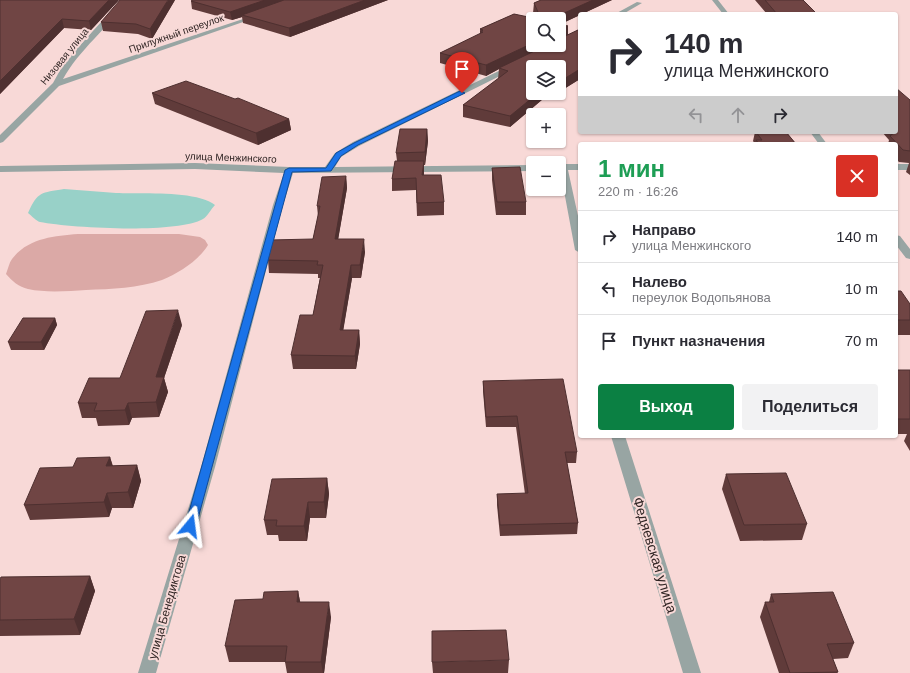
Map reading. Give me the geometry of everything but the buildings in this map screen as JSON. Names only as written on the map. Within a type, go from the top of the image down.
[{"type":"street","name":"Низовая улица","points":[[0,140],[56,84],[67,65],[117,10],[124,0]]},
{"type":"street","points":[[715,0],[724,12]]},
{"type":"street","points":[[622,12],[640,2]]},
{"type":"street","name":"Прилужный переулок","points":[[56,84],[262,14]]},
{"type":"street","points":[[328,170],[338,155],[356,144],[522,63]]},
{"type":"street","name":"улица Менжинского","points":[[0,169],[195,166],[289,170],[526,168]]},
{"type":"street","points":[[566,167],[578,167]]},
{"type":"street","points":[[898,167],[910,167]]},
{"type":"street","name":"улица Бенедиктова","points":[[147,673],[208,467],[278,205],[289,170]]},
{"type":"street","points":[[566,189],[578,241]]},
{"type":"street","points":[[898,241],[910,256]]},
{"type":"street","name":"Федяевская улица","points":[[619,438],[692,673]]},
{"type":"shaded area","points":[[78,234],[179,234],[200,237],[205,240],[208,245],[194,261],[175,274],[153,283],[115,289],[42,291],[22,287],[6,274],[9,264],[18,252],[34,242],[51,237]]},
{"type":"water","points":[[64,189],[116,193],[182,195],[206,200],[215,205],[203,219],[190,224],[148,228],[98,228],[55,224],[38,221],[28,213],[41,194]]},
{"type":"route","points":[[190,526],[208,467],[278,205],[289,170],[328,170],[338,155],[356,144],[462,93]]}]
